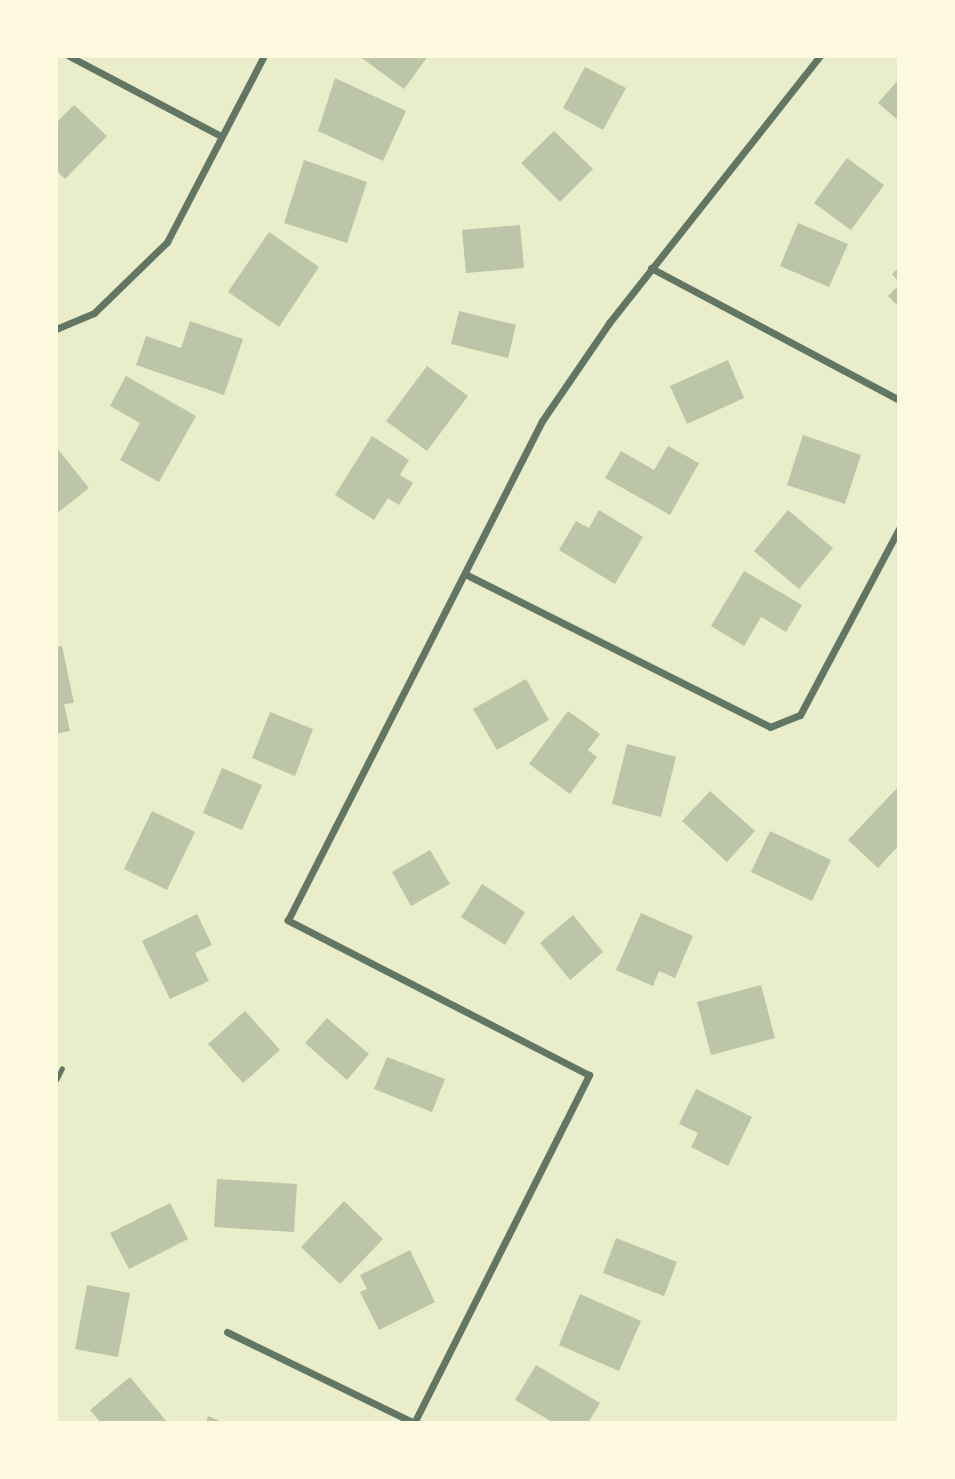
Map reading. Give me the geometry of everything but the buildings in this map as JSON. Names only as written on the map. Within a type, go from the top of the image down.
[{"type":"street","points":[[69,56],[221,136]]},
{"type":"street","points":[[56,330],[94,313],[167,242],[264,56]]},
{"type":"street","points":[[227,1332],[414,1423],[589,1075],[288,920],[542,422],[651,268],[820,56]]},
{"type":"street","points":[[651,268],[899,400]]},
{"type":"street","points":[[465,574],[770,727],[800,715],[899,529]]},
{"type":"lane","points":[[56,1080],[62,1068]]}]
